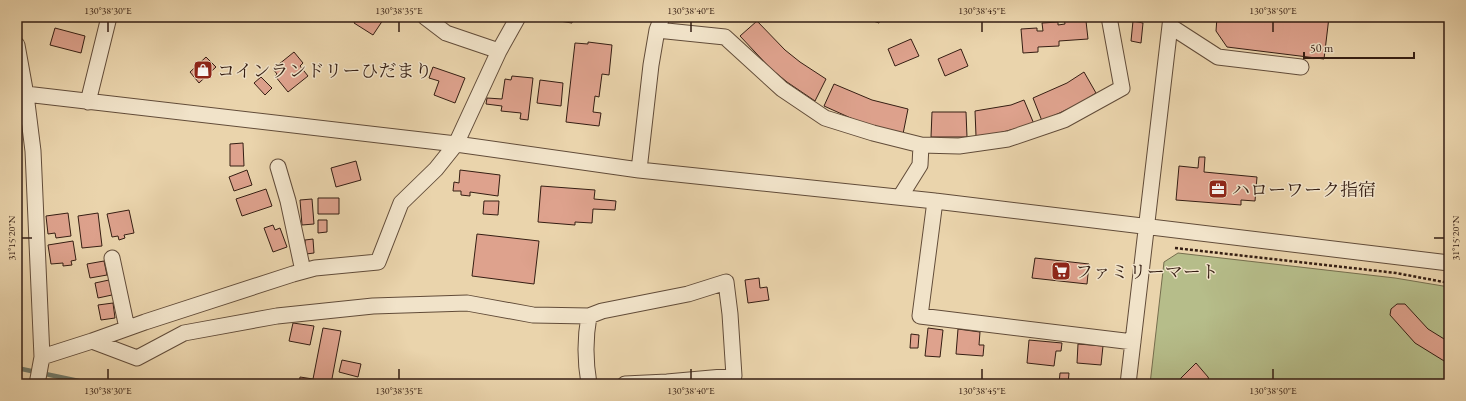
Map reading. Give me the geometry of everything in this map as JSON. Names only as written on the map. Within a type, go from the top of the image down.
[{"type":"street","points":[[88,102],[108,17]]},
{"type":"street","points":[[425,17],[446,33],[499,51]]},
{"type":"street","points":[[42,358],[127,328],[303,271],[315,268],[378,262],[401,203],[436,169],[456,144],[499,51],[518,17]]},
{"type":"street","points":[[639,170],[651,65],[660,23],[725,37],[782,89],[825,118],[873,133],[921,145],[959,146],[1008,138],[1064,120],[1122,88],[1109,17]]},
{"type":"street","points":[[1170,21],[1218,58],[1301,67]]},
{"type":"street","points":[[1128,384],[1170,21]]},
{"type":"street","points":[[17,45],[21,94],[32,151],[42,358],[37,382]]},
{"type":"street","points":[[21,94],[456,144],[639,170],[935,201],[1449,263]]},
{"type":"street","points":[[900,197],[920,165],[921,145]]},
{"type":"street","points":[[278,167],[288,200],[303,271]]},
{"type":"street","points":[[935,201],[920,316],[1133,342]]},
{"type":"street","points":[[112,258],[127,328]]},
{"type":"street","points":[[92,341],[137,358],[184,333],[277,316],[374,306],[467,303],[534,315],[589,316],[602,311],[688,294],[726,282],[730,314],[734,376],[625,384]]},
{"type":"street","points":[[589,316],[586,334],[586,370],[589,384]]},
{"type":"path","points":[[1175,248],[1396,273],[1449,282]]},
{"type":"green space","points":[[1178,253],[1395,278],[1449,287],[1449,384],[1150,384],[1164,262]]},
{"type":"building","points":[[358,17],[385,17],[373,35],[354,23]]},
{"type":"building","points":[[534,17],[573,17],[572,23]]},
{"type":"building","points":[[861,17],[881,17],[879,23]]},
{"type":"building","points":[[1064,17],[1080,17],[1080,21],[1086,21],[1088,39],[1059,41],[1059,46],[1038,47],[1038,52],[1023,53],[1021,29],[1037,28],[1037,31],[1043,31],[1042,23],[1058,22],[1058,25],[1065,24]]},
{"type":"building","points":[[1217,17],[1329,17],[1324,59],[1227,47],[1216,31]]},
{"type":"building","points":[[757,21],[785,50],[826,79],[815,101],[787,82],[770,68],[740,36]]},
{"type":"building","points":[[1133,21],[1143,23],[1141,43],[1131,41]]},
{"type":"building","points":[[55,28],[85,36],[81,53],[50,45]]},
{"type":"building","points":[[911,39],[919,56],[895,66],[888,49]]},
{"type":"building","points":[[588,42],[612,45],[609,75],[602,74],[599,97],[595,96],[593,112],[601,113],[599,126],[566,122],[575,43],[588,44]]},
{"type":"building","points":[[961,49],[968,66],[945,76],[938,59]]},
{"type":"building","points":[[294,52],[303,63],[300,66],[308,76],[288,92],[275,76],[277,74],[273,69]]},
{"type":"building","name":"コインランドリーひだまり","points":[[206,57],[216,67],[199,83],[190,72]]},
{"type":"building","points":[[433,67],[465,78],[455,103],[434,95],[439,81],[429,78]]},
{"type":"building","points":[[1084,72],[1096,93],[1077,105],[1042,121],[1033,98],[1067,83]]},
{"type":"building","points":[[512,76],[533,78],[528,120],[520,119],[521,113],[501,111],[502,106],[486,104],[487,98],[502,99],[505,79],[511,80]]},
{"type":"building","points":[[261,77],[272,88],[265,95],[254,83]]},
{"type":"building","points":[[540,80],[563,83],[561,106],[537,103]]},
{"type":"building","points":[[834,84],[872,100],[908,109],[903,134],[864,124],[824,106]]},
{"type":"building","points":[[1024,100],[1034,124],[995,134],[976,136],[975,111],[1011,105]]},
{"type":"building","points":[[932,112],[966,112],[967,137],[931,137]]},
{"type":"building","points":[[243,143],[244,166],[230,166],[230,144]]},
{"type":"building","points":[[1199,157],[1205,157],[1204,172],[1257,177],[1255,201],[1241,200],[1241,205],[1176,200],[1179,166],[1198,168]]},
{"type":"building","points":[[356,161],[361,180],[336,187],[331,168]]},
{"type":"building","points":[[247,170],[252,185],[234,191],[229,177]]},
{"type":"building","points":[[460,170],[500,175],[498,196],[470,192],[470,196],[461,195],[461,191],[453,191],[454,182],[459,183]]},
{"type":"building","points":[[541,186],[595,190],[594,199],[616,201],[615,210],[593,209],[592,223],[575,222],[575,225],[538,222]]},
{"type":"building","points":[[266,189],[272,206],[242,216],[236,199]]},
{"type":"building","points":[[318,198],[339,198],[339,214],[318,214]]},
{"type":"building","points":[[312,199],[314,224],[302,225],[300,200]]},
{"type":"building","points":[[484,201],[499,201],[498,215],[483,214]]},
{"type":"building","points":[[129,210],[134,233],[124,235],[125,238],[119,240],[118,236],[112,237],[107,214]]},
{"type":"building","points":[[68,213],[71,236],[56,238],[55,233],[48,234],[46,216]]},
{"type":"building","points":[[98,213],[102,246],[82,248],[78,216]]},
{"type":"building","points":[[318,220],[327,220],[327,232],[318,233]]},
{"type":"building","points":[[273,225],[275,230],[280,228],[287,247],[273,252],[264,228]]},
{"type":"building","points":[[477,234],[539,241],[534,284],[472,276]]},
{"type":"building","points":[[313,239],[314,253],[306,254],[305,240]]},
{"type":"building","points":[[73,241],[76,260],[71,261],[72,265],[63,266],[63,263],[51,264],[48,245]]},
{"type":"building","name":"ファミリーマート","points":[[1035,258],[1089,264],[1087,284],[1032,278]]},
{"type":"building","points":[[104,261],[107,275],[90,278],[87,264]]},
{"type":"building","points":[[759,278],[760,288],[767,287],[769,300],[748,303],[745,280]]},
{"type":"building","points":[[109,280],[112,295],[98,298],[95,283]]},
{"type":"building","points":[[17,285],[20,285],[17,303]]},
{"type":"building","points":[[113,303],[115,318],[101,320],[98,305]]},
{"type":"building","points":[[1397,304],[1405,304],[1428,329],[1449,342],[1449,364],[1415,343],[1390,315],[1391,309]]},
{"type":"building","points":[[293,323],[314,326],[310,345],[289,341]]},
{"type":"building","points":[[323,328],[341,331],[331,384],[299,384],[300,377],[313,379]]},
{"type":"building","points":[[928,328],[943,330],[940,357],[925,356]]},
{"type":"building","points":[[958,329],[980,332],[979,345],[984,345],[983,356],[956,354]]},
{"type":"building","points":[[911,334],[919,335],[918,348],[910,348]]},
{"type":"building","points":[[1029,340],[1062,343],[1061,351],[1056,351],[1054,366],[1027,363]]},
{"type":"building","points":[[1078,344],[1103,346],[1101,365],[1077,363]]},
{"type":"building","points":[[342,360],[361,364],[358,377],[339,372]]},
{"type":"building","points":[[1196,363],[1208,377],[1211,384],[1177,384],[1176,383]]},
{"type":"building","points":[[1060,373],[1069,373],[1068,384],[1059,384]]},
{"type":"waterway","points":[[17,368],[93,384]]},
{"type":"place","name":"コインランドリーひだまり","points":[[203,70]]},
{"type":"place","name":"ハローワーク指宿","points":[[1218,189]]},
{"type":"place","name":"ファミリーマート","points":[[1061,271]]}]
